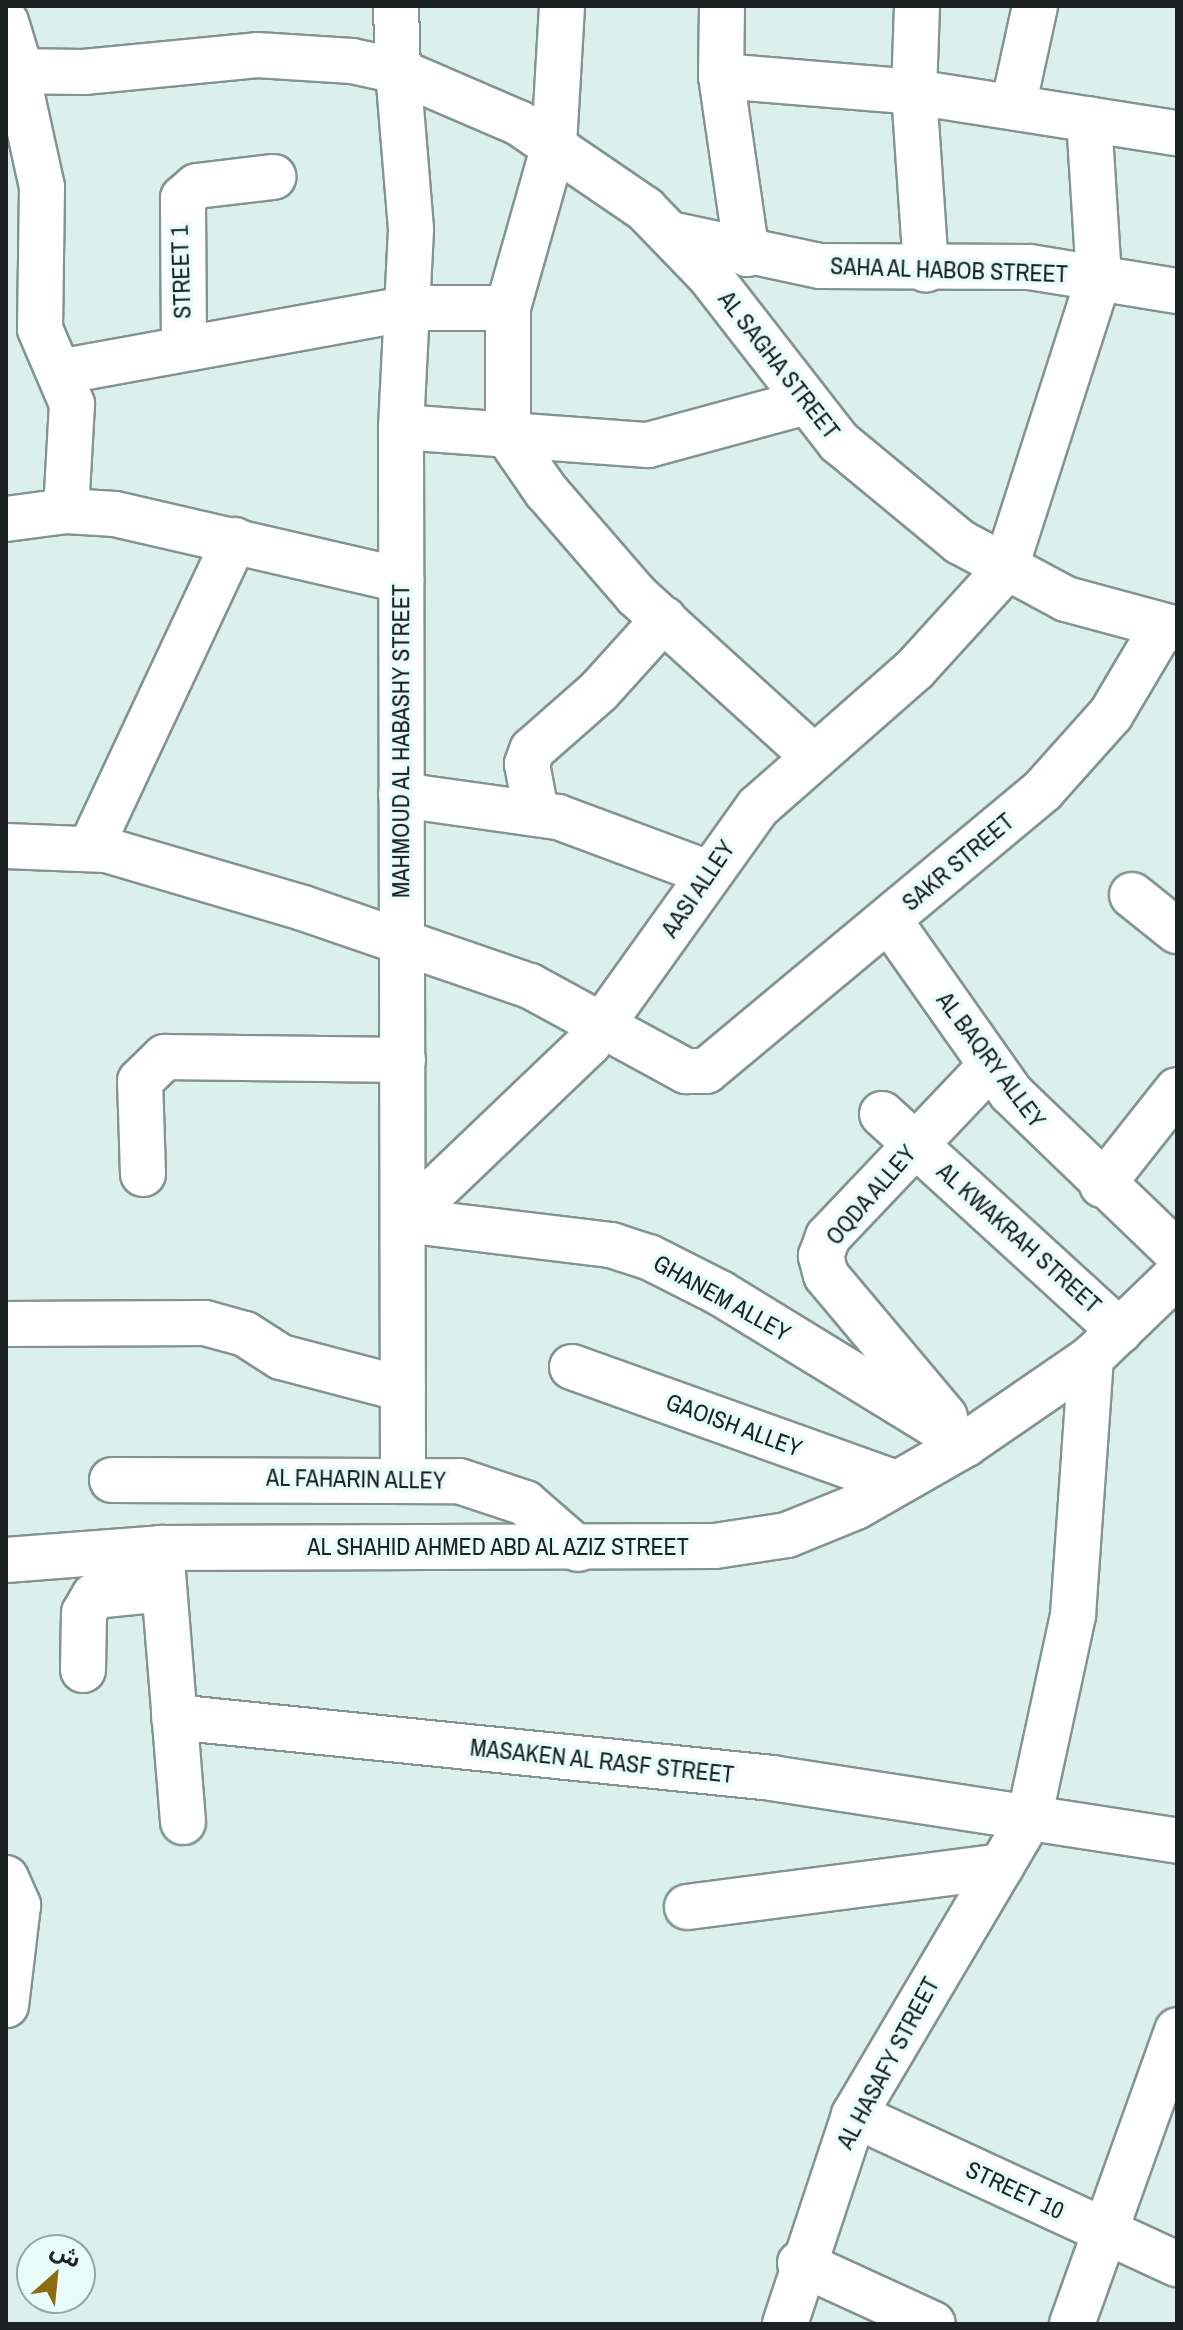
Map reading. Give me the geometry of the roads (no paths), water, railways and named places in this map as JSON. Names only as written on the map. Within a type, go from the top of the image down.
[{"type":"street","name":"MAHMOUD AL HABASHY STREET","points":[[396,6],[398,71],[408,152],[410,308],[401,427],[403,1477]]},
{"type":"street","points":[[562,6],[554,145],[508,308],[508,436],[546,491],[664,619],[814,757]]},
{"type":"street","points":[[722,6],[721,76],[747,254]]},
{"type":"street","points":[[917,6],[914,92],[926,270]]},
{"type":"street","points":[[1013,107],[1035,6]]},
{"type":"street","points":[[6,22],[13,80],[42,187],[40,329],[72,404],[66,511]]},
{"type":"street","name":"AL SAGHA STREET","points":[[13,80],[257,55],[352,61],[398,71],[480,102],[554,145],[675,235],[803,403],[908,503],[1005,570],[1066,599],[1170,628]]},
{"type":"street","points":[[721,76],[914,92],[1177,133]]},
{"type":"street","points":[[1005,570],[1099,278],[1089,119]]},
{"type":"street","name":"STREET 1","points":[[184,347],[183,198],[197,186],[273,177]]},
{"type":"street","name":"SAHA AL HABOB STREET","points":[[675,235],[747,254],[820,266],[926,270],[1030,267],[1177,291]]},
{"type":"street","points":[[59,372],[410,308],[508,308]]},
{"type":"street","points":[[401,427],[648,445],[803,403]]},
{"type":"street","points":[[6,519],[66,511],[115,514],[401,580]]},
{"type":"street","points":[[91,847],[235,540]]},
{"type":"street","name":"AASI ALLEY","points":[[404,1220],[605,1025],[706,872],[758,807],[915,669],[1005,570]]},
{"type":"street","points":[[536,812],[527,764],[532,750],[599,691],[664,619]]},
{"type":"street","name":"SAKR STREET","points":[[605,1025],[686,1071],[716,1066],[1079,754],[1111,714],[1170,628]]},
{"type":"street","points":[[401,795],[536,812],[621,836],[706,872]]},
{"type":"street","points":[[6,846],[91,847],[401,941],[530,986],[605,1025]]},
{"type":"street","points":[[1132,895],[1177,931]]},
{"type":"street","name":"AL BAQRY ALLEY","points":[[889,920],[990,1066],[1034,1119],[1177,1253]]},
{"type":"street","points":[[143,1174],[140,1081],[165,1057],[403,1060]]},
{"type":"street","name":"OQDA ALLEY","points":[[966,1444],[822,1265],[828,1237],[990,1066]]},
{"type":"street","points":[[1102,1185],[1177,1090]]},
{"type":"street","name":"AL KWAKRAH STREET","points":[[882,1114],[916,1144],[1106,1344]]},
{"type":"street","name":"GHANEM ALLEY","points":[[404,1220],[611,1245],[649,1257],[686,1273],[966,1444]]},
{"type":"street","name":"AL SHAHID AHMED ABD AL AZIZ STREET","points":[[6,1560],[162,1569],[752,1543],[822,1523],[966,1444],[1106,1344],[1177,1275]]},
{"type":"street","points":[[6,1324],[205,1323],[245,1334],[281,1357],[403,1389]]},
{"type":"street","name":"AL HASAFY STREET","points":[[785,2324],[800,2263],[854,2115],[1029,1819],[1073,1615],[1106,1344]]},
{"type":"street","name":"GAOISH ALLEY","points":[[572,1367],[896,1483]]},
{"type":"street","name":"AL FAHARIN ALLEY","points":[[112,1480],[403,1477],[493,1489],[535,1510],[578,1549]]},
{"type":"street","points":[[83,1670],[84,1613],[94,1596],[162,1569],[183,1822]]},
{"type":"street","name":"MASAKEN AL RASF STREET","points":[[174,1717],[772,1778],[1177,1841]]},
{"type":"street","points":[[687,1907],[1001,1866]]},
{"type":"street","points":[[6,1878],[18,1905],[6,2005]]},
{"type":"street","points":[[1072,2324],[1106,2232],[1168,2093],[1177,2030]]},
{"type":"street","name":"STREET 10","points":[[854,2115],[1177,2264]]},
{"type":"street","points":[[800,2263],[933,2324]]}]
